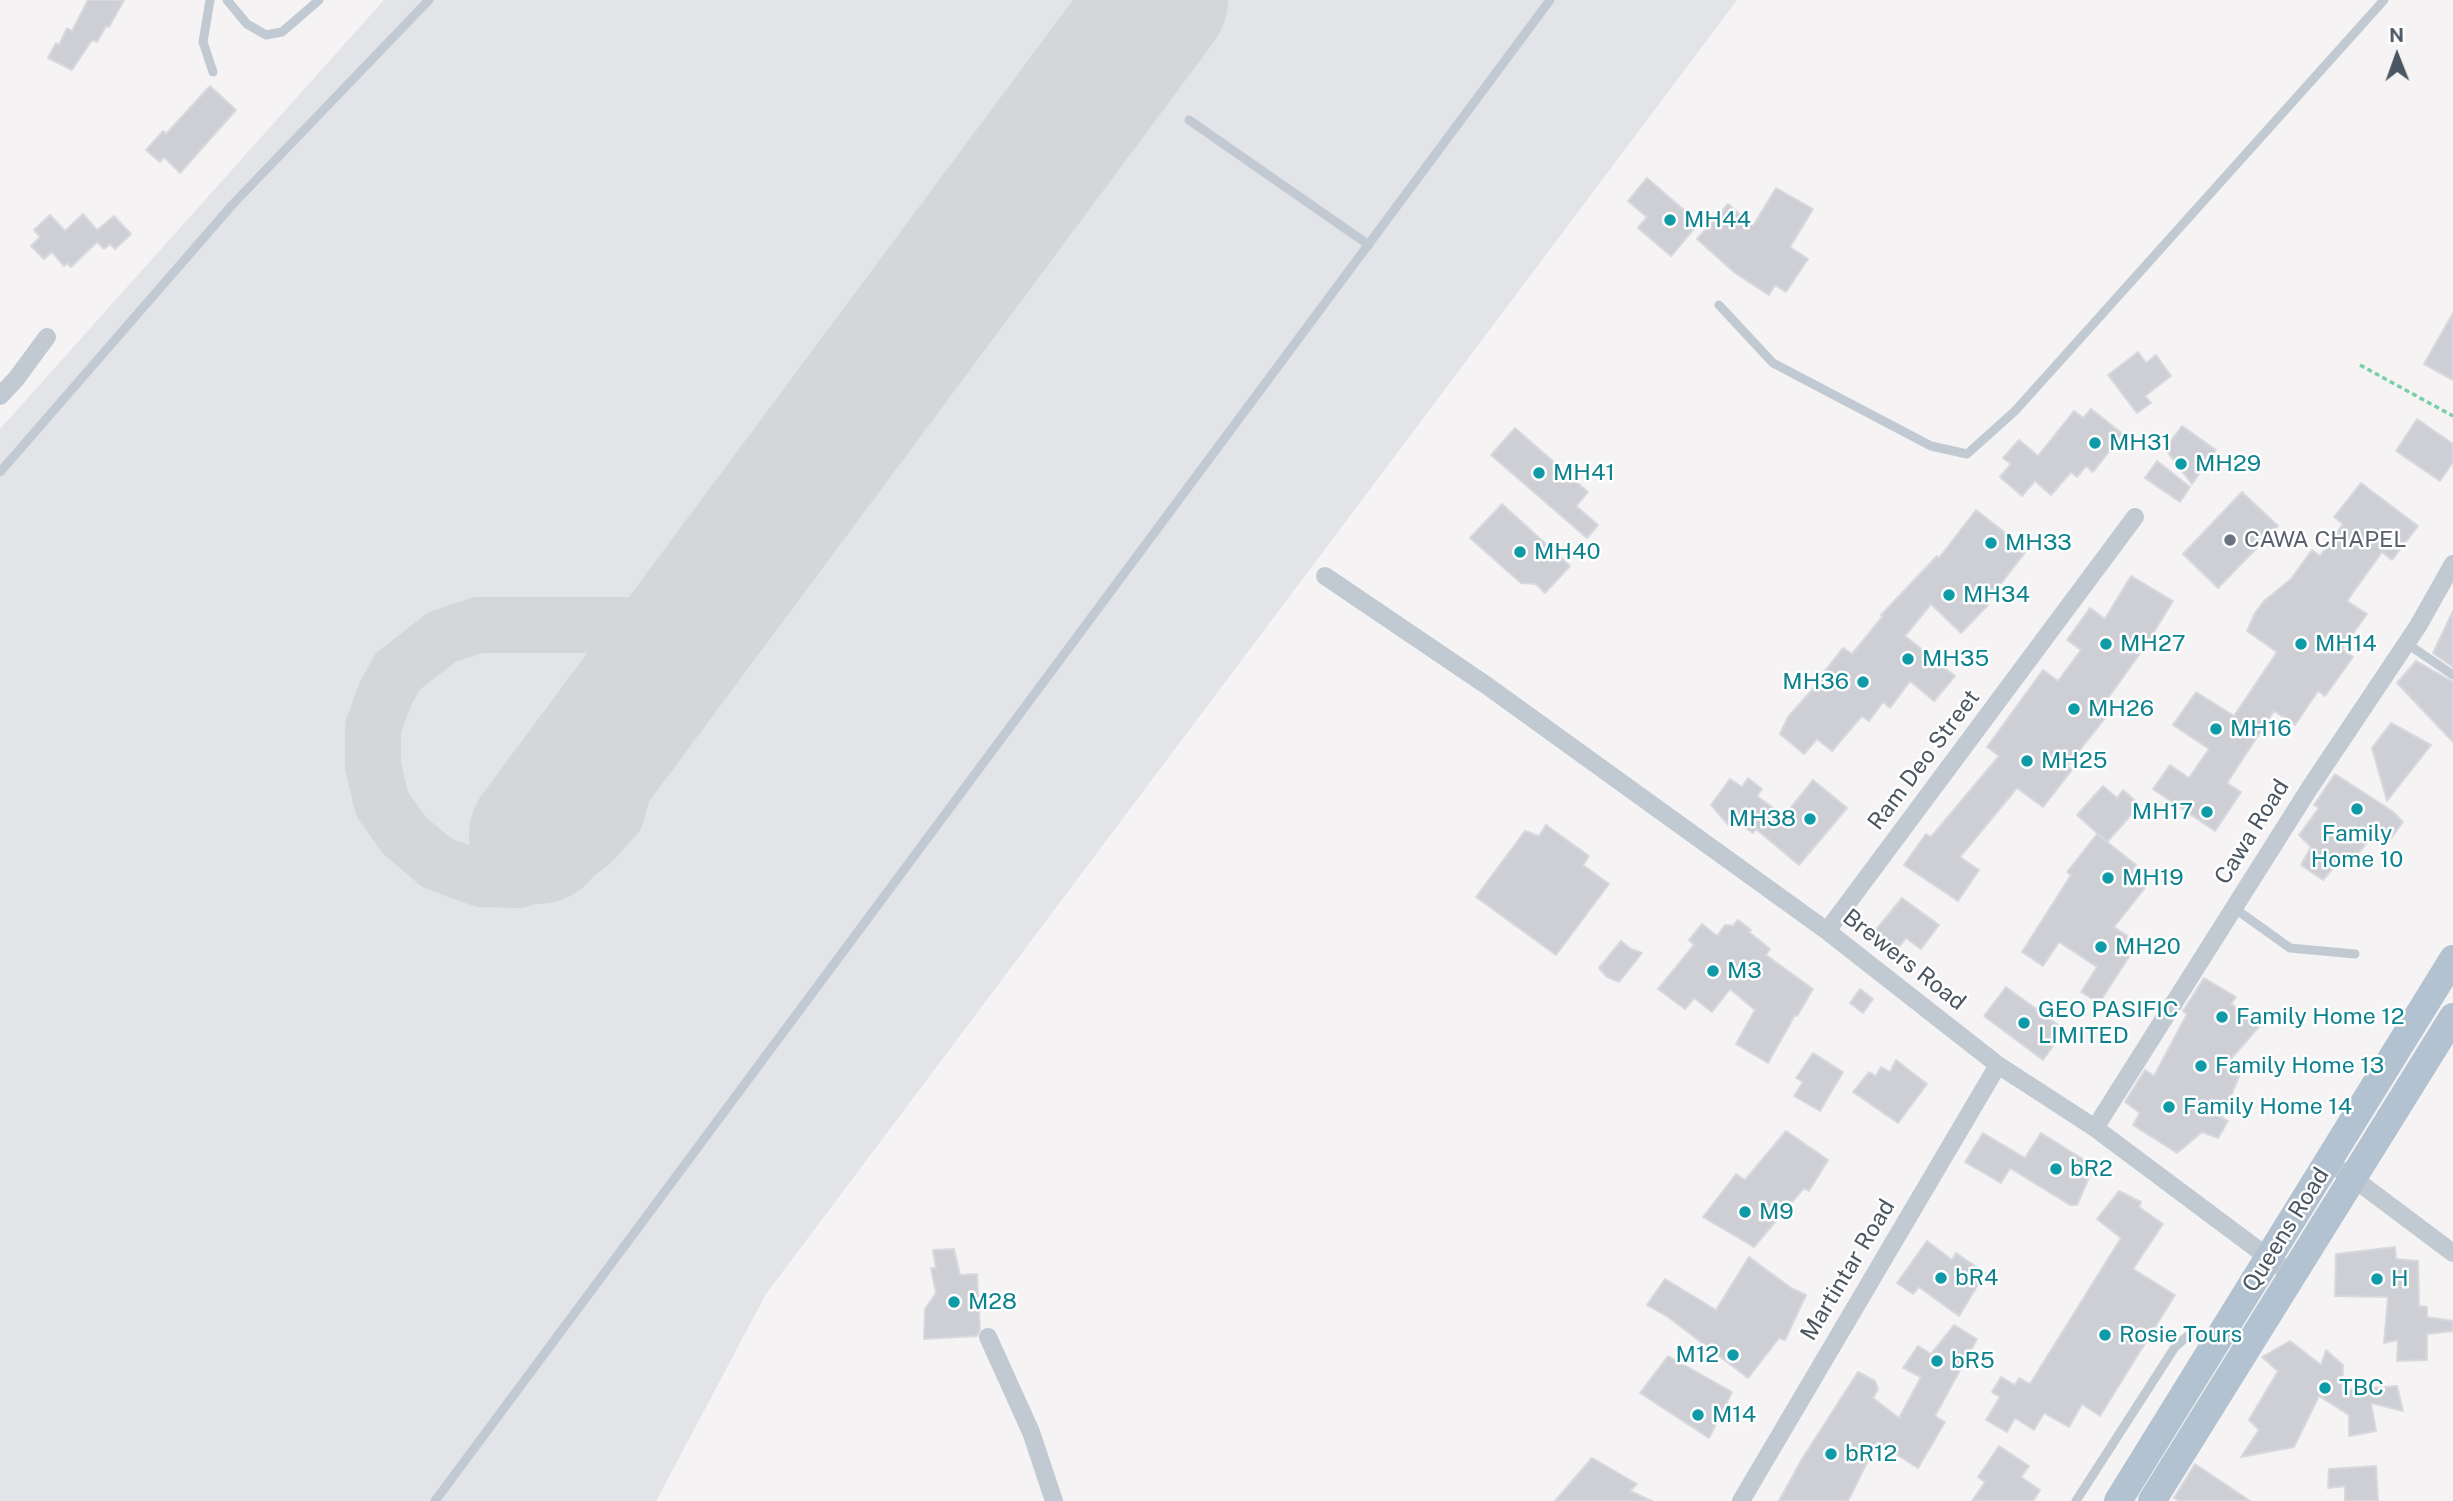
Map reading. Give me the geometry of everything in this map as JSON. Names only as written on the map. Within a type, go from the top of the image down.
[{"type":"main road","name":"Queens Road","points":[[2118,1501],[2453,959]]},
{"type":"main road","name":"Queens Road","points":[[2152,1501],[2453,1017]]},
{"type":"street","points":[[0,396],[47,337]]},
{"type":"street","name":"Ram Deo Street","points":[[1827,931],[2135,517]]},
{"type":"street","name":"Cawa Road","points":[[2095,1128],[2309,789],[2406,643],[2453,564]]},
{"type":"street","name":"Brewers Road","points":[[1325,576],[1486,685],[1827,931],[1998,1065],[2095,1128],[2292,1274]]},
{"type":"street","name":"Martintar Road","points":[[1741,1501],[1998,1065]]},
{"type":"street","points":[[2328,1163],[2353,1178],[2453,1252]]},
{"type":"street","points":[[988,1337],[1031,1432],[1054,1501]]},
{"type":"lane","points":[[210,0],[203,42],[213,72]]},
{"type":"lane","points":[[227,0],[247,24],[266,34],[282,32],[319,0]]},
{"type":"lane","points":[[0,472],[233,204],[429,0]]},
{"type":"lane","points":[[435,1501],[1550,0]]},
{"type":"lane","points":[[1719,305],[1773,363],[1931,446],[1967,454],[2015,411],[2384,0]]},
{"type":"lane","points":[[1189,120],[1369,245]]},
{"type":"lane","points":[[2406,643],[2453,674]]},
{"type":"lane","points":[[2234,908],[2291,948],[2356,954]]},
{"type":"lane","points":[[2076,1501],[2175,1347],[2190,1334],[2221,1334]]},
{"type":"path","points":[[2360,365],[2453,416]]},
{"type":"shaded area","points":[[384,0],[1737,0],[766,1294],[656,1501],[0,1501],[0,429]]},
{"type":"building","points":[[88,0],[124,0],[109,27],[106,26],[97,42],[92,40],[72,70],[48,58],[56,43],[59,45],[67,28],[72,31]]},
{"type":"building","points":[[210,86],[236,110],[180,173],[164,157],[160,162],[146,150],[163,131],[166,134]]},
{"type":"building","name":"MH44","points":[[1647,178],[1699,223],[1671,256],[1638,228],[1647,217],[1628,201]]},
{"type":"building","points":[[1776,188],[1813,209],[1790,247],[1808,259],[1786,292],[1775,285],[1769,295],[1735,273],[1697,239],[1728,204],[1753,226]]},
{"type":"building","points":[[83,214],[97,230],[114,216],[131,234],[115,249],[110,244],[104,249],[97,242],[71,267],[67,263],[64,266],[52,252],[44,259],[31,246],[40,237],[34,230],[50,215],[65,231]]},
{"type":"building","points":[[2453,313],[2453,380],[2424,364]]},
{"type":"building","points":[[2138,352],[2146,363],[2156,355],[2171,376],[2145,396],[2151,403],[2137,413],[2108,375]]},
{"type":"building","points":[[2091,409],[2123,434],[2093,472],[2086,466],[2077,477],[2071,472],[2051,495],[2035,481],[2022,496],[2000,477],[2011,464],[2003,458],[2019,440],[2038,456],[2074,411],[2083,418]]},
{"type":"building","points":[[2417,419],[2453,444],[2453,462],[2440,481],[2396,451]]},
{"type":"building","points":[[2182,426],[2216,450],[2192,484],[2165,449]]},
{"type":"building","name":"MH41","points":[[1515,428],[1588,492],[1576,506],[1598,525],[1587,538],[1491,455]]},
{"type":"building","points":[[2157,461],[2190,487],[2180,502],[2145,478]]},
{"type":"building","points":[[2361,483],[2418,526],[2392,560],[2382,552],[2347,601],[2367,614],[2342,649],[2353,657],[2325,696],[2318,691],[2295,725],[2274,711],[2227,783],[2241,792],[2215,831],[2153,789],[2170,765],[2189,778],[2209,749],[2173,725],[2196,692],[2234,716],[2277,652],[2247,631],[2255,613],[2264,601],[2291,579],[2312,550],[2320,556],[2343,524],[2334,517]]},
{"type":"building","name":"CAWA CHAPEL","points":[[2242,492],[2278,526],[2218,588],[2183,554]]},
{"type":"building","name":"MH40","points":[[1502,504],[1570,566],[1545,593],[1536,584],[1521,583],[1470,538]]},
{"type":"building","points":[[1976,510],[2027,550],[1986,603],[1988,605],[1961,633],[1931,604],[1905,636],[1955,676],[1934,701],[1910,681],[1890,708],[1883,702],[1869,721],[1862,716],[1832,751],[1817,739],[1804,754],[1780,734],[1788,717],[1826,674],[1824,672],[1843,648],[1852,654],[1883,616],[1881,615],[1937,556],[1939,558]]},
{"type":"building","points":[[2131,576],[2173,601],[2106,701],[2114,707],[2067,766],[2072,770],[2043,807],[2017,788],[1960,857],[1979,870],[1958,901],[1904,865],[1926,834],[1931,837],[1999,756],[1987,747],[2043,670],[2058,681],[2081,650],[2067,640],[2090,608],[2105,619]]},
{"type":"building","points":[[2453,611],[2453,667],[2433,653]]},
{"type":"building","points":[[2416,661],[2453,682],[2453,742],[2397,683]]},
{"type":"building","points":[[2391,723],[2431,745],[2387,801],[2372,748]]},
{"type":"building","points":[[2335,774],[2392,811],[2403,822],[2386,845],[2370,839],[2347,867],[2339,861],[2323,880],[2301,865],[2311,847],[2299,835],[2319,808],[2314,805]]},
{"type":"building","points":[[1748,778],[1762,789],[1757,796],[1784,816],[1813,780],[1847,808],[1799,865],[1756,829],[1753,833],[1734,820],[1730,827],[1711,805],[1730,779],[1742,787]]},
{"type":"building","points":[[2103,786],[2117,798],[2123,790],[2140,805],[2107,842],[2077,815]]},
{"type":"building","points":[[1546,825],[1589,856],[1583,865],[1609,884],[1556,955],[1476,897],[1525,831],[1539,836]]},
{"type":"building","points":[[2097,834],[2136,865],[2132,871],[2148,884],[2114,927],[2138,943],[2099,1003],[2081,992],[2097,967],[2059,942],[2043,966],[2022,952],[2071,875],[2067,872]]},
{"type":"building","points":[[1902,898],[1939,925],[1921,949],[1906,938],[1898,948],[1875,931]]},
{"type":"building","points":[[1738,920],[1770,949],[1766,955],[1813,989],[1768,1063],[1736,1044],[1755,1010],[1730,989],[1712,1012],[1694,998],[1685,1009],[1658,989],[1694,945],[1689,940],[1702,924],[1717,936],[1725,925],[1733,926]]},
{"type":"building","points":[[1621,941],[1642,953],[1619,982],[1607,977],[1599,968]]},
{"type":"building","points":[[2204,978],[2236,997],[2231,1004],[2263,1022],[2230,1060],[2242,1069],[2222,1118],[2228,1121],[2218,1138],[2202,1132],[2177,1153],[2133,1125],[2140,1113],[2125,1102],[2145,1070],[2154,1076],[2187,1014],[2183,1011]]},
{"type":"building","name":"GEO PASIFIC LIMITED","points":[[2006,987],[2065,1030],[2043,1060],[1984,1016]]},
{"type":"building","points":[[1860,989],[1873,999],[1863,1013],[1850,1003]]},
{"type":"building","points":[[1813,1053],[1843,1072],[1820,1111],[1794,1096],[1803,1082],[1796,1078]]},
{"type":"building","points":[[1896,1060],[1927,1084],[1898,1123],[1853,1092],[1869,1072],[1876,1076],[1881,1067],[1890,1072]]},
{"type":"building","points":[[1786,1131],[1828,1160],[1809,1191],[1804,1188],[1754,1247],[1703,1217],[1736,1174],[1745,1180]]},
{"type":"building","name":"bR2","points":[[1983,1133],[2025,1158],[2041,1133],[2094,1166],[2077,1205],[2070,1205],[2010,1168],[2001,1183],[1965,1162]]},
{"type":"building","name":"Rosie Tours","points":[[2119,1191],[2141,1202],[2139,1207],[2163,1224],[2133,1269],[2175,1295],[2100,1416],[2082,1404],[2069,1427],[2044,1413],[2034,1430],[2015,1418],[2007,1432],[1986,1420],[2000,1397],[1992,1392],[2001,1377],[2015,1385],[2019,1378],[2030,1384],[2121,1238],[2097,1219]]},
{"type":"building","name":"bR4","points":[[1927,1241],[1952,1260],[1956,1253],[1985,1273],[1959,1316],[1919,1287],[1913,1294],[1897,1283]]},
{"type":"building","points":[[2395,1247],[2396,1259],[2418,1261],[2419,1306],[2427,1307],[2427,1317],[2453,1321],[2453,1331],[2427,1334],[2427,1360],[2397,1361],[2398,1340],[2384,1343],[2388,1297],[2335,1296],[2336,1254]]},
{"type":"building","name":"M28","points":[[954,1249],[960,1275],[977,1274],[980,1329],[977,1336],[924,1339],[925,1309],[936,1293],[931,1268],[936,1268],[933,1250]]},
{"type":"building","points":[[1749,1257],[1791,1288],[1806,1295],[1785,1340],[1779,1338],[1748,1378],[1668,1317],[1647,1305],[1665,1279],[1716,1310]]},
{"type":"building","points":[[1954,1325],[1977,1339],[1935,1416],[1945,1422],[1918,1468],[1877,1442],[1848,1501],[1779,1501],[1802,1459],[1858,1372],[1875,1381],[1878,1389],[1873,1398],[1899,1418],[1921,1377],[1903,1368],[1918,1346],[1931,1354]]},
{"type":"building","points":[[2290,1341],[2321,1365],[2326,1350],[2343,1365],[2342,1390],[2397,1386],[2403,1411],[2371,1403],[2376,1431],[2349,1436],[2349,1415],[2319,1396],[2294,1447],[2241,1457],[2259,1430],[2249,1420],[2278,1371],[2262,1357]]},
{"type":"building","name":"M14","points":[[1668,1356],[1732,1392],[1709,1438],[1640,1393]]},
{"type":"building","points":[[1999,1446],[2029,1466],[2021,1477],[2040,1490],[2033,1501],[1972,1501],[1985,1482],[1978,1477]]},
{"type":"building","points":[[1592,1458],[1637,1484],[1630,1491],[1652,1501],[1555,1501]]},
{"type":"building","points":[[2195,1464],[2250,1501],[2179,1501],[2174,1498]]},
{"type":"building","name":"TBC","points":[[2376,1466],[2378,1501],[2345,1501],[2345,1486],[2328,1488],[2329,1469]]},
{"type":"taxiway","points":[[623,721],[628,752],[625,783],[616,816],[590,844],[558,867],[518,880],[481,879],[437,863],[404,835],[382,804],[373,766],[373,727],[397,672],[442,637],[478,625],[634,625],[678,611],[724,585]]},
{"type":"runway","points":[[538,835],[1159,0]]},
{"type":"place","name":"MH44","points":[[1670,220]]},
{"type":"place","name":"MH31","points":[[2095,443]]},
{"type":"place","name":"MH29","points":[[2181,464]]},
{"type":"place","name":"MH41","points":[[1539,473]]},
{"type":"place","name":"CAWA CHAPEL","points":[[2230,540]]},
{"type":"place","name":"MH33","points":[[1991,543]]},
{"type":"place","name":"MH40","points":[[1520,552]]},
{"type":"place","name":"MH34","points":[[1949,595]]},
{"type":"place","name":"MH27","points":[[2106,644]]},
{"type":"place","name":"MH14","points":[[2301,644]]},
{"type":"place","name":"MH35","points":[[1908,659]]},
{"type":"place","name":"MH36","points":[[1863,682]]},
{"type":"place","name":"MH26","points":[[2074,709]]},
{"type":"place","name":"MH16","points":[[2216,729]]},
{"type":"place","name":"MH25","points":[[2027,761]]},
{"type":"place","name":"Family Home 10","points":[[2357,809]]},
{"type":"place","name":"MH17","points":[[2207,812]]},
{"type":"place","name":"MH38","points":[[1810,819]]},
{"type":"place","name":"MH19","points":[[2108,878]]},
{"type":"place","name":"MH20","points":[[2101,947]]},
{"type":"place","name":"M3","points":[[1713,971]]},
{"type":"place","name":"Family Home 12","points":[[2222,1017]]},
{"type":"place","name":"GEO PASIFIC LIMITED","points":[[2024,1023]]},
{"type":"place","name":"Family Home 13","points":[[2201,1066]]},
{"type":"place","name":"Family Home 14","points":[[2169,1107]]},
{"type":"place","name":"bR2","points":[[2056,1169]]},
{"type":"place","name":"M9","points":[[1745,1212]]},
{"type":"place","name":"bR4","points":[[1941,1278]]},
{"type":"place","name":"H","points":[[2377,1279]]},
{"type":"place","name":"M28","points":[[954,1302]]},
{"type":"place","name":"Rosie Tours","points":[[2105,1335]]},
{"type":"place","name":"M12","points":[[1733,1355]]},
{"type":"place","name":"bR5","points":[[1937,1361]]},
{"type":"place","name":"TBC","points":[[2325,1388]]},
{"type":"place","name":"M14","points":[[1698,1415]]},
{"type":"place","name":"bR12","points":[[1831,1454]]}]
